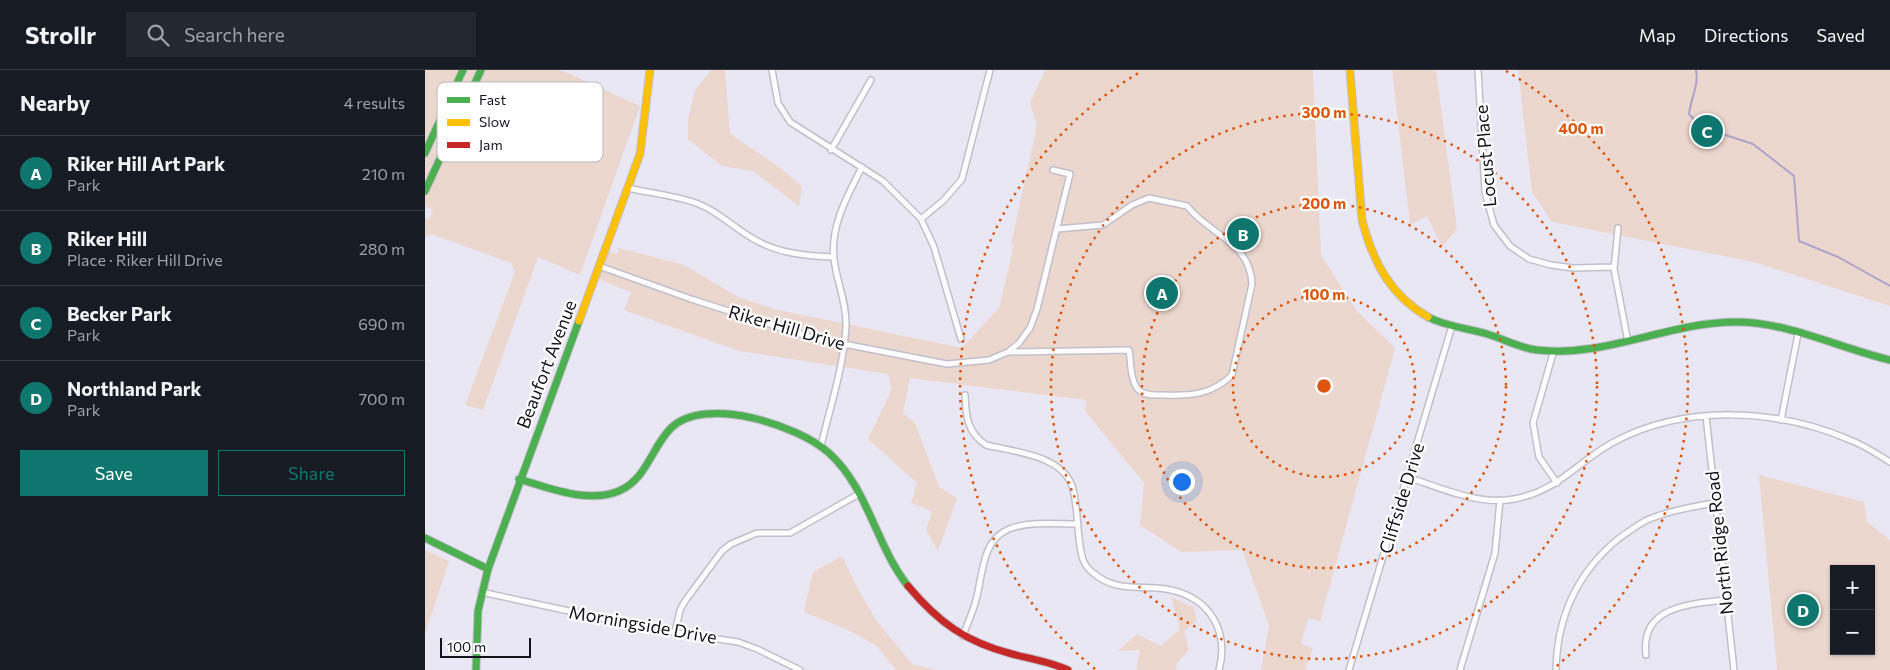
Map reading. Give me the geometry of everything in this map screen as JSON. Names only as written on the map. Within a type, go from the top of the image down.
[{"type":"street","points":[[458,82],[463,70]]},
{"type":"street","points":[[475,82],[481,70]]},
{"type":"street","name":"Beaufort Avenue","points":[[476,670],[476,635],[481,592],[487,568],[640,154],[650,70]]},
{"type":"street","points":[[772,70],[778,103],[790,122],[831,150],[862,167],[890,187],[921,219],[934,247],[961,339]]},
{"type":"street","points":[[921,219],[944,200],[962,179],[990,70]]},
{"type":"street","name":"Locust Place","points":[[1478,70],[1485,192],[1494,224],[1510,246],[1529,259],[1573,268],[1614,267]]},
{"type":"street","points":[[1350,71],[1361,220],[1372,256],[1388,284],[1407,304],[1427,317],[1453,326],[1486,333],[1526,347],[1554,350],[1604,347],[1701,327],[1736,322],[1768,326],[1890,360]]},
{"type":"street","points":[[831,150],[871,80]]},
{"type":"street","points":[[425,153],[437,127]]},
{"type":"street","points":[[425,191],[438,162]]},
{"type":"street","points":[[821,446],[844,345],[845,306],[833,257],[835,234],[840,213],[862,167]]},
{"type":"street","name":"Riker Hill Drive","points":[[599,266],[691,299],[803,335],[844,345],[947,364],[989,360],[1008,352],[1019,344],[1030,328],[1071,174],[1053,170]]},
{"type":"street","points":[[628,188],[692,202],[722,217],[763,244],[777,249],[803,255],[833,257]]},
{"type":"street","name":"Riker Hill Drive","points":[[1008,352],[1129,350],[1135,384],[1140,391],[1149,395],[1191,396],[1207,392],[1224,383],[1232,375],[1252,284],[1251,270],[1229,240],[1196,218],[1187,206],[1149,198],[1132,205],[1103,225],[1057,229]]},
{"type":"street","points":[[1618,228],[1614,267],[1628,342]]},
{"type":"street","name":"Cliffside Drive","points":[[1349,670],[1453,326]]},
{"type":"street","points":[[1781,420],[1798,334]]},
{"type":"street","points":[[1554,350],[1533,423],[1539,457],[1557,483]]},
{"type":"street","points":[[965,395],[968,425],[978,440],[986,445],[1048,462],[1063,472],[1073,489],[1084,564],[1105,582],[1128,588],[1170,590],[1190,596],[1209,611],[1216,621],[1222,638],[1222,656],[1219,670]]},
{"type":"street","points":[[519,479],[560,492],[587,494],[619,491],[637,480],[670,427],[680,420],[701,414],[726,414],[758,421],[807,438],[821,446],[840,465],[892,563],[908,586],[943,622],[975,643],[1068,670]]},
{"type":"street","points":[[1407,478],[1475,497],[1500,500],[1523,497],[1557,483],[1595,454],[1631,434],[1663,423],[1706,416],[1751,416],[1781,420],[1839,435],[1890,462]]},
{"type":"street","name":"North Ridge Road","points":[[1706,416],[1733,670]]},
{"type":"street","points":[[675,633],[680,610],[685,601],[722,551],[731,544],[757,533],[790,533],[857,495]]},
{"type":"street","points":[[1460,670],[1495,553],[1500,500]]},
{"type":"street","points":[[1557,670],[1558,638],[1567,607],[1581,579],[1601,554],[1632,529],[1646,521],[1673,511],[1714,503]]},
{"type":"street","points":[[963,636],[976,600],[985,557],[991,542],[999,534],[1031,525],[1078,524]]},
{"type":"street","points":[[425,538],[487,568]]},
{"type":"street","name":"Morningside Drive","points":[[481,592],[675,633],[738,642],[757,649],[799,670]]},
{"type":"street","points":[[1646,655],[1645,637],[1652,624],[1658,618],[1689,604],[1725,600]]},
{"type":"shaded area","points":[[425,70],[561,70],[587,82],[437,82],[437,162],[603,162],[603,89],[640,106],[580,275],[538,257],[483,410],[465,405],[515,272],[511,263],[434,235],[426,236],[425,239],[425,218],[429,219],[433,210],[425,206]]},
{"type":"shaded area","points":[[711,70],[725,70],[730,133],[785,172],[802,187],[799,206],[753,171],[722,166],[688,139],[688,119],[695,90]]},
{"type":"shaded area","points":[[1045,70],[1313,70],[1321,255],[1356,310],[1395,348],[1320,621],[1308,618],[1301,644],[1313,648],[1305,670],[1261,670],[1269,625],[1242,550],[1181,552],[1140,525],[1144,483],[1085,411],[1086,400],[910,378],[903,413],[915,423],[939,487],[957,498],[938,551],[926,530],[932,511],[911,503],[917,483],[868,439],[892,389],[888,374],[739,351],[624,310],[631,292],[596,278],[607,251],[617,254],[619,248],[684,265],[738,297],[778,310],[962,348],[999,308],[1014,244],[1011,244],[1037,126],[1030,103]]},
{"type":"shaded area","points":[[1392,70],[1436,70],[1457,229],[1442,247],[1427,216],[1410,225]]},
{"type":"shaded area","points":[[1518,70],[1890,70],[1890,306],[1754,262],[1552,222],[1532,192]]},
{"type":"shaded area","points":[[1759,475],[1864,502],[1867,522],[1890,540],[1890,670],[1777,670]]},
{"type":"shaded area","points":[[425,550],[449,561],[425,634]]},
{"type":"shaded area","points":[[842,556],[876,620],[912,664],[937,670],[896,670],[877,646],[848,630],[804,612],[813,572]]},
{"type":"shaded area","points":[[1171,597],[1194,607],[1197,620],[1184,632],[1189,650],[1177,663],[1176,670],[1136,670],[1140,650],[1118,651],[1137,634],[1161,646],[1180,629]]},
{"type":"waterway","points":[[1696,70],[1696,86],[1689,114],[1701,127],[1753,144],[1794,176],[1799,241],[1838,257],[1890,286]]},
{"type":"traffic: fast","points":[[458,82],[463,70]]},
{"type":"traffic: fast","points":[[475,82],[481,70]]},
{"type":"traffic: fast","points":[[425,153],[437,127]]},
{"type":"traffic: fast","points":[[425,191],[438,162]]},
{"type":"traffic: fast","points":[[1428,317],[1524,347],[1537,350],[1563,351],[1612,345],[1711,324],[1755,323],[1813,336],[1890,360]]},
{"type":"traffic: fast","points":[[476,670],[478,611],[488,569],[579,321]]},
{"type":"traffic: fast","points":[[519,479],[569,493],[595,496],[607,495],[619,491],[636,479],[664,436],[671,428],[686,418],[706,414],[728,414],[774,424],[815,443],[829,453],[842,467],[863,500],[888,553],[908,586]]},
{"type":"traffic: fast","points":[[425,538],[488,569]]},
{"type":"traffic: slow","points":[[579,321],[640,154],[650,70]]},
{"type":"traffic: slow","points":[[1350,71],[1362,220],[1366,235],[1378,263],[1393,288],[1428,317]]},
{"type":"traffic: jam","points":[[908,586],[942,621],[967,637],[996,649],[1068,670]]},
{"type":"place","name":"Becker Park","points":[[1707,131]]},
{"type":"place","name":"Riker Hill","points":[[1243,234]]},
{"type":"place","name":"Riker Hill Art Park","points":[[1162,293]]},
{"type":"place","name":"Northland Park","points":[[1803,610]]}]
